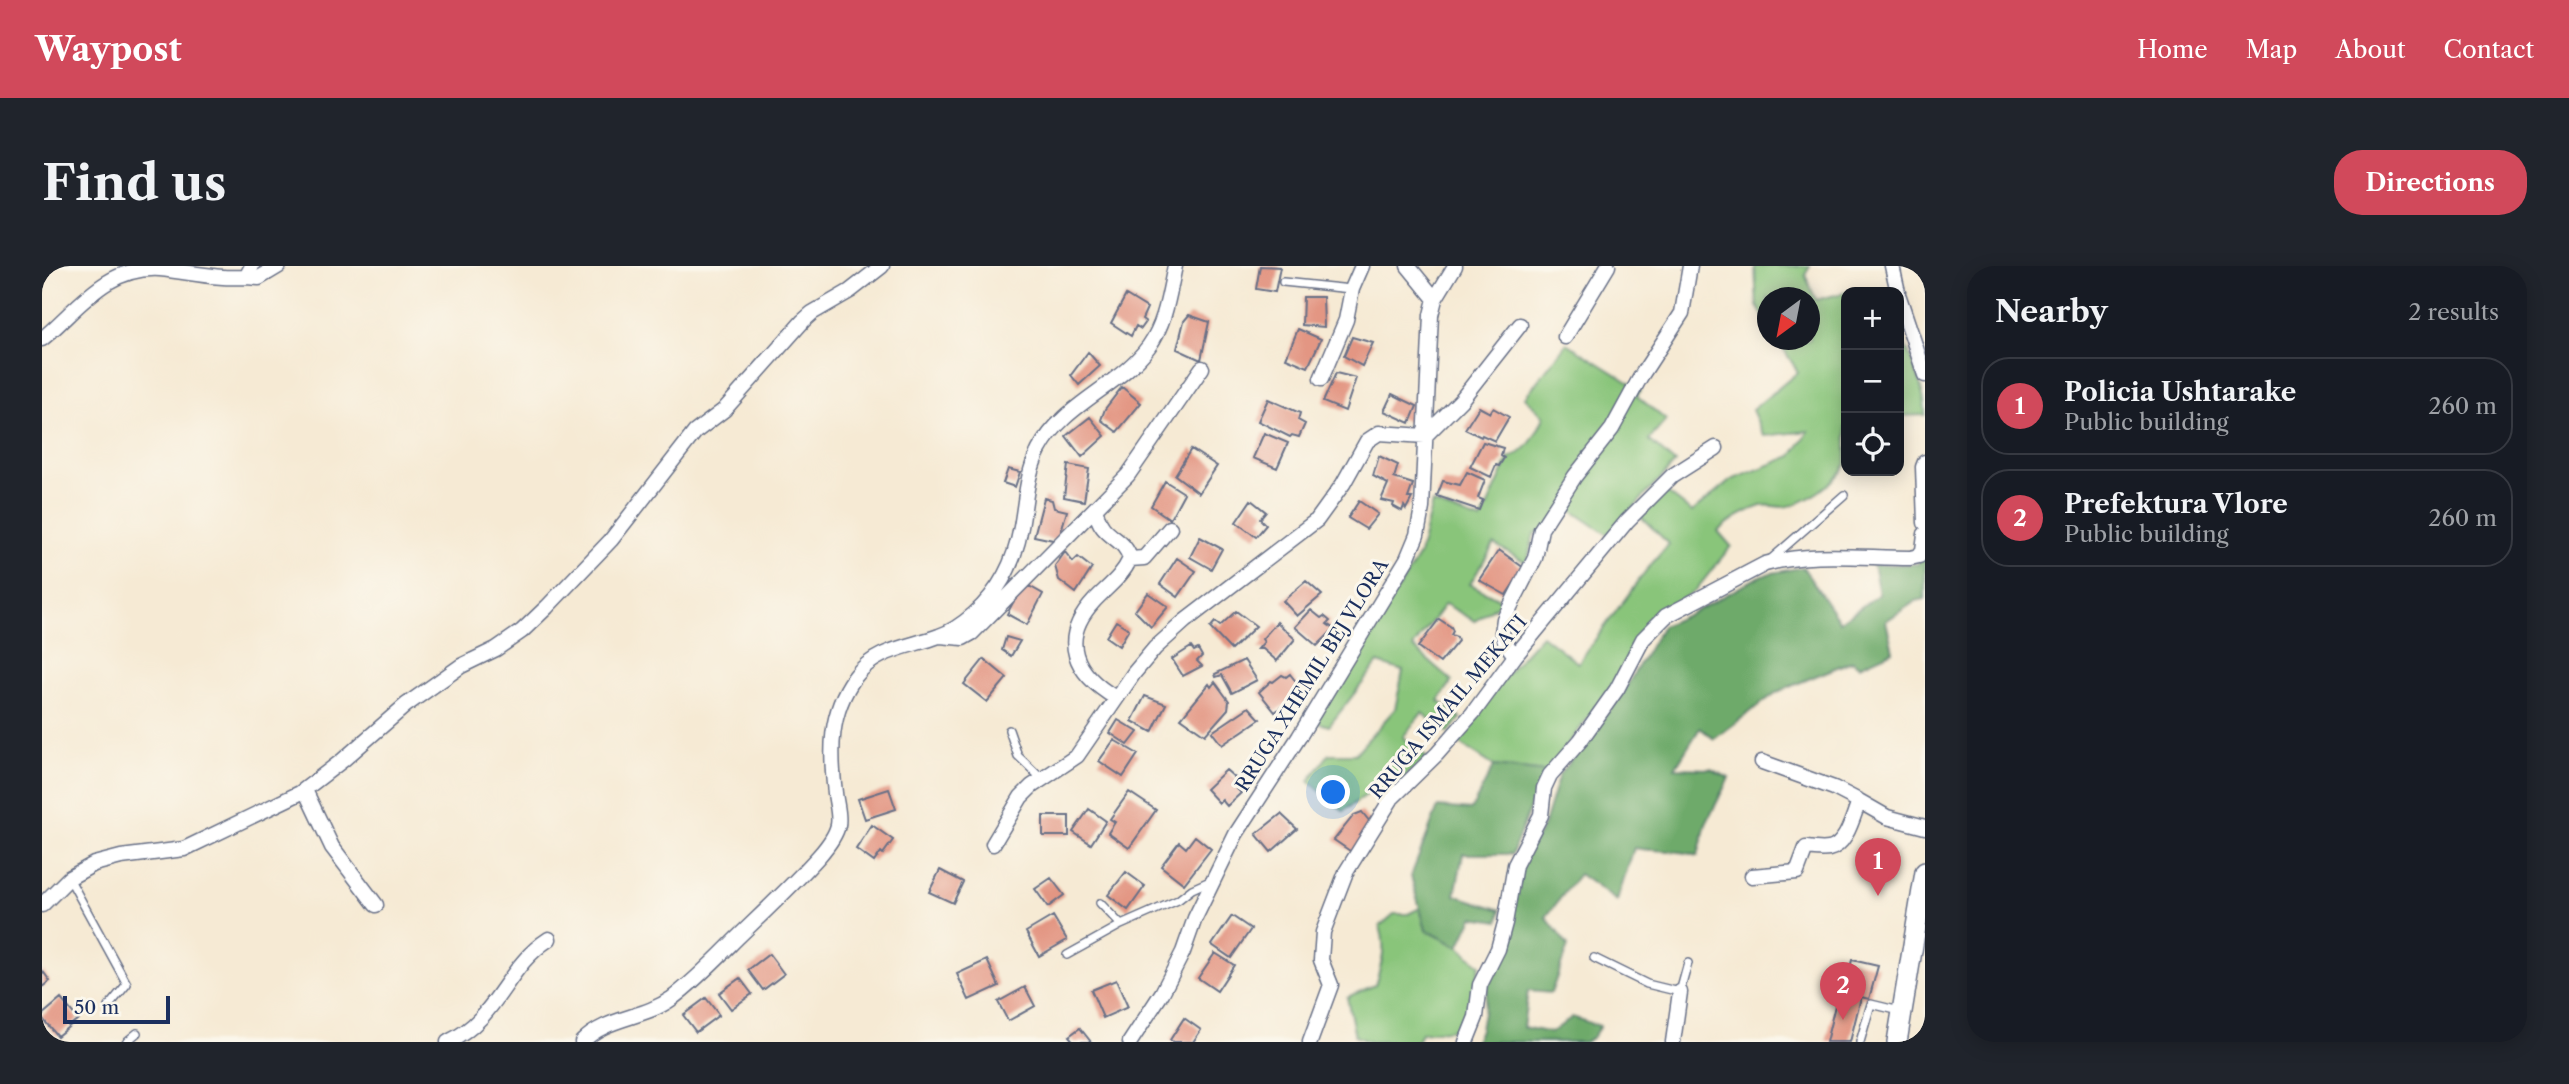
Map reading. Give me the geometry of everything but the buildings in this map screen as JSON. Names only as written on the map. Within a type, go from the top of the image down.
[{"type":"main road","points":[[1897,1042],[1925,872]]},
{"type":"street","points":[[42,339],[97,288],[125,272],[159,269],[223,279],[249,271],[259,278],[279,266]]},
{"type":"street","points":[[42,905],[81,870],[121,857],[196,845],[305,790],[344,760],[406,705],[461,666],[496,649],[530,623],[611,540],[695,432],[724,410],[812,313],[832,303],[882,266]]},
{"type":"street","points":[[582,1042],[601,1027],[647,1012],[670,1000],[704,971],[821,853],[838,826],[831,742],[840,705],[849,687],[868,663],[890,651],[940,636],[974,614],[1005,577],[1014,555],[1031,469],[1038,450],[1065,418],[1121,375],[1149,346],[1163,317],[1175,266]]},
{"type":"street","points":[[1321,379],[1346,320],[1352,289],[1362,266]]},
{"type":"street","points":[[1408,266],[1435,299]]},
{"type":"street","name":"RRUGA XHEMIL BEJ VLORA","points":[[1130,1042],[1162,993],[1183,952],[1213,879],[1248,814],[1299,737],[1407,559],[1417,535],[1422,508],[1430,333],[1435,299],[1455,266]]},
{"type":"street","points":[[1565,337],[1608,266]]},
{"type":"street","points":[[1515,656],[1502,633],[1504,619],[1535,558],[1541,529],[1569,485],[1612,429],[1641,376],[1682,313],[1690,266]]},
{"type":"street","points":[[1892,266],[1896,287]]},
{"type":"street","points":[[1904,313],[1925,375]]},
{"type":"street","points":[[993,844],[1021,797],[1042,779],[1077,756],[1116,698],[1155,648],[1185,621],[1317,520],[1343,484],[1367,441],[1379,433],[1426,436],[1461,400],[1520,325]]},
{"type":"street","points":[[940,636],[963,638],[972,633],[1096,510],[1128,475],[1202,368]]},
{"type":"street","name":"RRUGA ISMAIL MEKATI","points":[[1310,1042],[1331,985],[1321,960],[1323,932],[1346,872],[1392,798],[1437,754],[1473,713],[1515,656],[1643,504],[1672,476],[1716,447]]},
{"type":"street","points":[[1925,462],[1925,523]]},
{"type":"street","points":[[1096,510],[1101,527],[1123,544],[1130,559],[1116,580],[1082,616],[1073,645],[1081,669],[1104,691],[1116,698]]},
{"type":"street","points":[[1130,559],[1144,558],[1170,528]]},
{"type":"street","points":[[1466,1042],[1476,1017],[1480,985],[1498,949],[1515,865],[1541,815],[1544,788],[1550,775],[1580,741],[1617,689],[1632,657],[1654,626],[1666,616],[1765,564],[1795,558],[1910,558],[1919,556],[1923,550],[1925,534]]},
{"type":"street","points":[[1762,762],[1834,788],[1887,817],[1925,827]]},
{"type":"street","points":[[305,790],[332,847],[376,905]]},
{"type":"street","points":[[1752,876],[1797,872],[1806,848],[1828,849],[1837,845],[1843,839],[1859,801]]},
{"type":"street","points":[[448,1042],[479,1022],[527,955],[549,939]]},
{"type":"street","points":[[1673,1042],[1680,992]]},
{"type":"lane","points":[[1283,282],[1352,289]]},
{"type":"lane","points":[[1765,564],[1844,495]]},
{"type":"lane","points":[[1009,730],[1018,756],[1042,779]]},
{"type":"lane","points":[[69,878],[127,984],[108,1007]]},
{"type":"lane","points":[[1067,955],[1121,925],[1178,900],[1192,889],[1213,879]]},
{"type":"lane","points":[[1100,903],[1121,925]]},
{"type":"lane","points":[[1594,958],[1647,984],[1680,992],[1688,963]]},
{"type":"lane","points":[[1860,1042],[1871,1004],[1902,1012]]},
{"type":"lane","points":[[126,1042],[137,1033]]},
{"type":"green space","points":[[1755,266],[1810,266],[1805,275],[1810,287],[1757,287],[1757,306]]},
{"type":"green space","points":[[1841,294],[1841,471],[1835,478],[1819,492],[1801,502],[1783,507],[1764,505],[1755,508],[1738,516],[1718,531],[1731,546],[1695,591],[1657,614],[1640,631],[1613,685],[1547,772],[1494,766],[1456,741],[1513,667],[1542,635],[1578,663],[1648,568],[1669,544],[1641,517],[1665,491],[1692,512],[1731,480],[1792,456],[1809,431],[1764,436],[1752,410],[1798,372],[1784,350],[1820,350],[1820,299]]},
{"type":"green space","points":[[1567,343],[1641,390],[1637,396],[1666,420],[1649,440],[1675,463],[1608,535],[1568,508],[1554,525],[1534,534],[1527,563],[1494,544],[1470,584],[1503,601],[1475,621],[1445,604],[1413,647],[1452,681],[1439,701],[1461,718],[1448,733],[1422,713],[1403,737],[1427,758],[1388,791],[1371,792],[1343,811],[1309,781],[1329,754],[1355,754],[1395,709],[1403,671],[1378,663],[1329,726],[1316,722],[1419,555],[1432,503],[1481,521],[1509,458],[1526,447],[1544,417],[1525,397]]},
{"type":"green space","points":[[1904,343],[1920,383],[1925,415],[1904,416]]},
{"type":"green space","points":[[1925,549],[1925,599],[1916,601],[1886,621],[1893,651],[1859,666],[1852,661],[1777,692],[1714,739],[1700,728],[1675,768],[1711,769],[1729,778],[1706,824],[1698,856],[1683,852],[1634,848],[1617,901],[1579,874],[1546,917],[1568,946],[1551,993],[1528,991],[1523,1027],[1551,1033],[1572,1017],[1600,1026],[1592,1038],[1584,1042],[1475,1042],[1488,985],[1503,954],[1523,860],[1543,827],[1559,775],[1622,694],[1662,626],[1698,610],[1762,575],[1803,567],[1840,622],[1879,594],[1873,565],[1918,564]]},
{"type":"green space","points":[[1494,766],[1547,772],[1539,785],[1512,854],[1463,854],[1455,895],[1501,910],[1499,921],[1473,917],[1459,947],[1426,930],[1411,876],[1438,807],[1471,810]]},
{"type":"green space","points":[[1420,908],[1426,930],[1459,947],[1480,965],[1464,1028],[1421,1033],[1417,1042],[1369,1042],[1355,1036],[1347,997],[1375,985],[1383,956],[1380,926],[1394,914],[1408,914]]},
{"type":"place","name":"Policia Ushtarake","points":[[1878,896]]},
{"type":"place","name":"Prefektura Vlore","points":[[1843,1020]]}]
